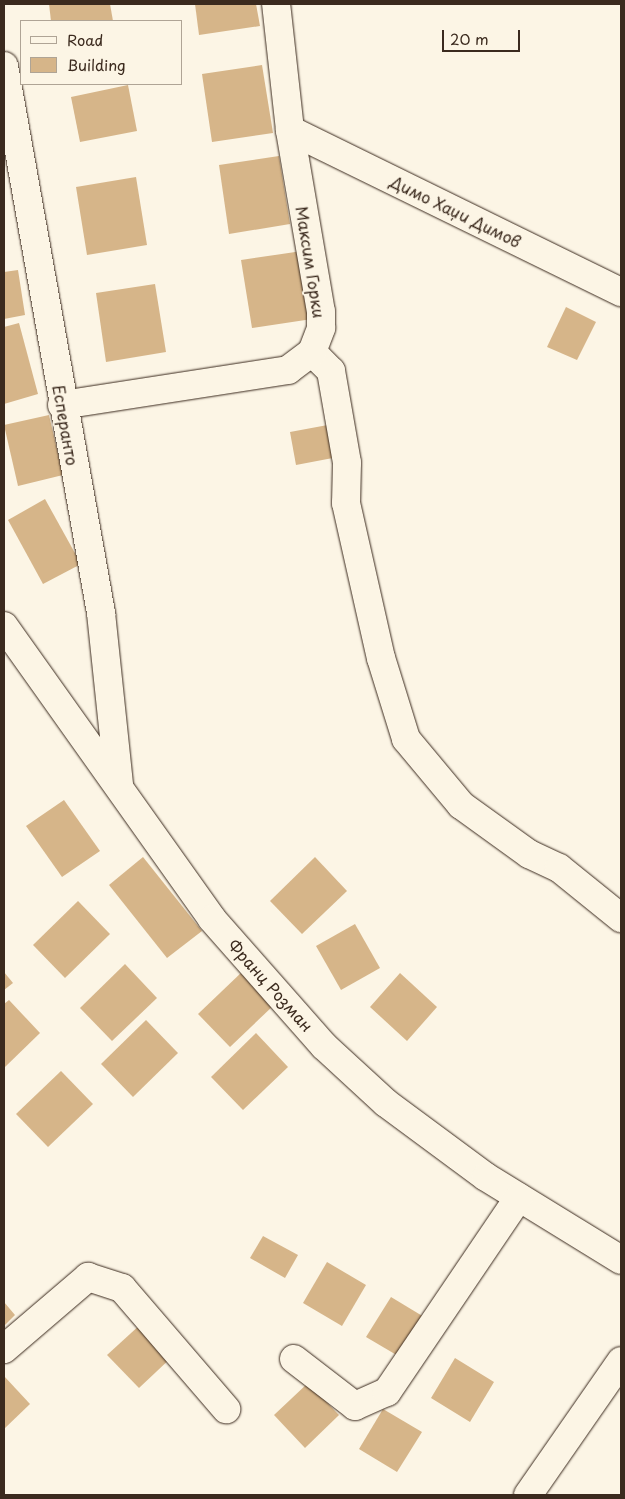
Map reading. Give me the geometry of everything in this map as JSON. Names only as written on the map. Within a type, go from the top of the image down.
[{"type":"street","name":"Максим Горки","points":[[276,4],[290,130],[321,312],[321,328],[312,352]]},
{"type":"street","name":"Есперанто","points":[[4,66],[62,405],[101,613],[119,786]]},
{"type":"street","name":"Димо Хаџи Димов","points":[[290,130],[621,292]]},
{"type":"street","points":[[62,405],[288,370],[312,352],[331,371],[347,463],[346,503],[382,658],[406,739],[461,806],[529,854],[559,868],[621,918]]},
{"type":"street","name":"Франц Розман","points":[[4,626],[212,919],[324,1046],[386,1103],[519,1197],[621,1260]]},
{"type":"street","points":[[294,1359],[355,1406],[387,1392],[519,1197]]},
{"type":"street","points":[[4,1349],[88,1277],[122,1288],[226,1409]]},
{"type":"street","points":[[528,1495],[621,1361]]},
{"type":"building","points":[[49,4],[110,4],[113,20],[51,20]]},
{"type":"building","points":[[195,4],[256,4],[260,26],[199,35]]},
{"type":"building","points":[[262,65],[273,133],[212,142],[202,74]]},
{"type":"building","points":[[128,85],[137,131],[80,142],[71,97]]},
{"type":"building","points":[[279,156],[290,224],[229,234],[219,165]]},
{"type":"building","points":[[136,177],[147,245],[87,255],[76,187]]},
{"type":"building","points":[[302,251],[312,319],[252,328],[241,260]]},
{"type":"building","points":[[18,270],[25,315],[4,319],[4,272]]},
{"type":"building","points":[[155,284],[166,352],[106,362],[96,293]]},
{"type":"building","points":[[566,307],[596,322],[577,360],[547,347]]},
{"type":"building","points":[[19,323],[38,394],[4,404],[4,327]]},
{"type":"building","points":[[49,415],[63,475],[18,486],[4,425]]},
{"type":"building","points":[[333,424],[338,457],[296,465],[290,432]]},
{"type":"building","points":[[45,499],[81,564],[43,584],[8,520]]},
{"type":"building","points":[[64,800],[100,851],[62,877],[26,826]]},
{"type":"building","points":[[143,857],[202,931],[167,958],[109,885]]},
{"type":"building","points":[[315,857],[347,891],[302,934],[270,901]]},
{"type":"building","points":[[78,901],[110,934],[65,978],[33,945]]},
{"type":"building","points":[[355,924],[380,968],[341,990],[316,946]]},
{"type":"building","points":[[125,964],[157,998],[112,1041],[80,1008]]},
{"type":"building","points":[[243,971],[275,1004],[230,1047],[198,1014]]},
{"type":"building","points":[[4,972],[13,983],[4,990]]},
{"type":"building","points":[[400,973],[437,1007],[407,1041],[370,1007]]},
{"type":"building","points":[[9,1000],[40,1033],[4,1068],[4,1004]]},
{"type":"building","points":[[146,1020],[178,1053],[133,1097],[101,1064]]},
{"type":"building","points":[[256,1033],[288,1067],[243,1110],[211,1077]]},
{"type":"building","points":[[61,1071],[93,1104],[48,1147],[16,1114]]},
{"type":"building","points":[[263,1236],[298,1255],[285,1278],[250,1258]]},
{"type":"building","points":[[327,1262],[366,1285],[342,1326],[303,1303]]},
{"type":"building","points":[[391,1297],[429,1320],[405,1360],[366,1337]]},
{"type":"building","points":[[4,1302],[15,1315],[4,1326]]},
{"type":"building","points":[[142,1323],[173,1356],[139,1388],[107,1355]]},
{"type":"building","points":[[455,1358],[494,1382],[470,1422],[431,1398]]},
{"type":"building","points":[[4,1376],[30,1404],[4,1429]]},
{"type":"building","points":[[308,1383],[339,1415],[305,1448],[274,1415]]},
{"type":"building","points":[[383,1409],[422,1432],[397,1472],[359,1449]]}]
